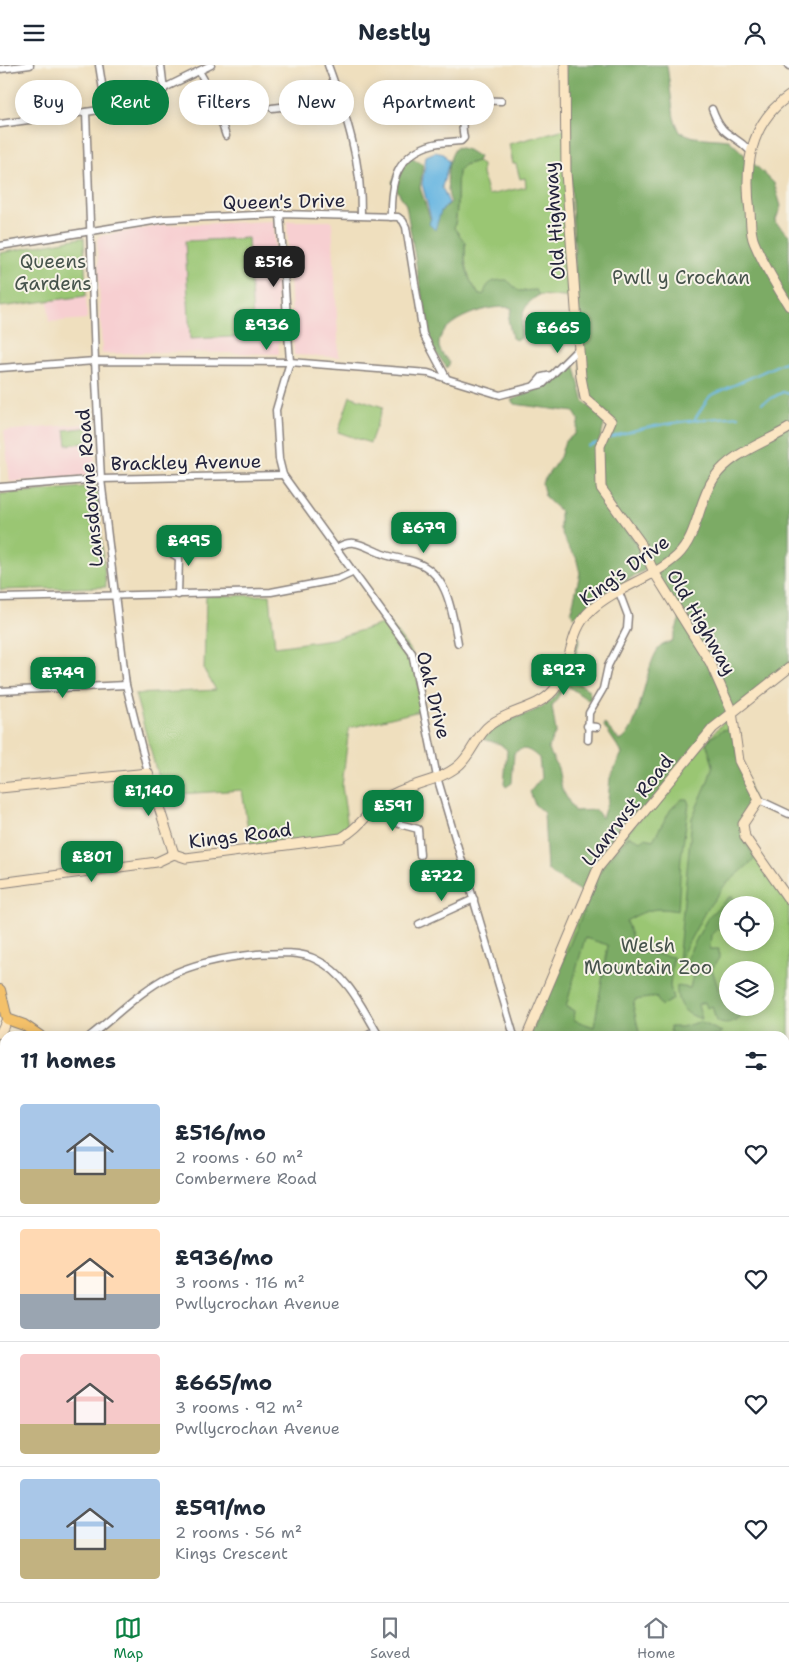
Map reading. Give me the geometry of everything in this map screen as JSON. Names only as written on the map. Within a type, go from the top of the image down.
[{"type":"main road","name":"Old Highway","points":[[565,65],[566,172],[585,399],[611,421],[602,441],[601,489],[640,542],[654,572],[710,662],[732,712],[739,761],[759,800]]},
{"type":"main road","points":[[789,96],[768,114],[760,126],[750,151],[747,186],[753,241],[789,305]]},
{"type":"main road","name":"King's Drive","points":[[437,777],[462,762],[477,739],[490,725],[536,703],[552,693],[562,674],[580,623],[592,609],[654,572],[678,555],[693,530],[703,500],[715,477],[737,457],[789,428]]},
{"type":"main road","name":"Llanrwst Road","points":[[529,1031],[598,868],[712,727],[789,668]]},
{"type":"main road","points":[[0,788],[148,773]]},
{"type":"main road","name":"Lansdowne Road","points":[[148,773],[174,854]]},
{"type":"main road","name":"Kings Road","points":[[0,883],[157,862],[174,854],[186,859],[332,840],[358,827],[386,798],[408,786],[437,777]]},
{"type":"main road","points":[[759,800],[743,824],[745,837],[789,899]]},
{"type":"main road","points":[[0,990],[7,1019],[1,1031]]},
{"type":"main road","points":[[7,1019],[24,1025],[33,1031]]},
{"type":"street","points":[[0,69],[30,65]]},
{"type":"street","points":[[99,65],[101,80]]},
{"type":"street","points":[[161,65],[163,80]]},
{"type":"street","points":[[169,87],[211,65]]},
{"type":"street","points":[[328,65],[334,80]]},
{"type":"street","points":[[199,71],[211,92],[226,136]]},
{"type":"street","points":[[447,379],[423,334],[406,227],[398,217],[391,217],[392,182],[400,165],[412,153],[433,144],[461,141],[464,138],[461,123],[463,113],[470,105],[501,101]]},
{"type":"street","points":[[272,108],[279,107]]},
{"type":"street","points":[[712,109],[718,126],[726,134],[740,140],[750,151]]},
{"type":"street","points":[[0,124],[92,111]]},
{"type":"street","name":"Lansdowne Road","points":[[86,112],[101,479],[126,685],[148,773]]},
{"type":"street","points":[[349,125],[361,189],[361,215]]},
{"type":"street","name":"Queen's Drive","points":[[0,247],[165,219],[280,214],[391,217]]},
{"type":"street","name":"Oak Drive","points":[[280,214],[290,361],[276,410],[279,459],[283,475],[352,573],[412,653],[437,777],[513,1031]]},
{"type":"street","points":[[0,368],[95,361],[290,361],[428,373],[500,395],[533,387],[542,377],[552,375],[580,348]]},
{"type":"street","name":"Brackley Avenue","points":[[0,487],[101,479],[283,475]]},
{"type":"street","points":[[336,549],[347,542],[355,542],[388,557],[416,562],[426,568],[440,582],[449,598],[458,643]]},
{"type":"street","points":[[171,553],[179,558],[178,595]]},
{"type":"street","points":[[0,598],[271,592],[339,579],[352,573]]},
{"type":"street","points":[[588,740],[587,725],[591,709],[603,689],[608,666],[627,629],[628,616],[619,592]]},
{"type":"street","points":[[0,691],[126,685]]},
{"type":"street","points":[[587,725],[597,727]]},
{"type":"street","points":[[386,798],[399,824],[418,829],[420,855]]},
{"type":"street","points":[[759,800],[789,814]]},
{"type":"street","points":[[419,924],[474,899]]},
{"type":"street","points":[[96,1031],[153,985],[170,975],[214,961],[284,953],[313,958],[330,969],[343,981],[360,1002],[376,1031]]},
{"type":"shaded area","points":[[274,221],[279,354],[164,352],[102,354],[97,240],[99,236],[165,225]]},
{"type":"shaded area","points":[[287,221],[332,221],[339,357],[294,355]]},
{"type":"shaded area","points":[[86,296],[87,319],[49,322],[48,301]]},
{"type":"shaded area","points":[[93,423],[95,475],[10,482],[4,431]]},
{"type":"green space","name":"Pwll y Crochan","points":[[565,65],[667,65],[674,118],[680,132],[694,137],[729,140],[774,183],[781,206],[775,222],[789,235],[789,668],[712,728],[598,868],[585,894],[547,869],[544,813],[535,805],[530,792],[541,778],[539,758],[524,749],[514,753],[512,783],[506,787],[504,784],[507,750],[500,744],[483,739],[498,725],[536,710],[553,698],[566,678],[579,637],[570,674],[575,681],[589,690],[591,699],[588,700],[566,685],[552,706],[556,732],[548,748],[558,768],[562,789],[574,811],[596,810],[602,818],[608,800],[610,778],[622,753],[604,726],[604,723],[620,741],[627,735],[638,712],[654,657],[660,647],[672,641],[681,615],[601,488],[600,446],[611,421],[585,398],[581,377]]},
{"type":"green space","points":[[565,129],[576,298],[539,295],[527,303],[512,307],[479,295],[470,280],[465,260],[465,243],[454,228],[458,171],[464,165],[477,161],[482,164],[482,174],[488,195],[526,187],[525,178],[520,179],[516,164],[513,164],[509,144]]},
{"type":"green space","points":[[457,147],[468,150],[479,157],[477,161],[464,165],[458,171],[454,228],[465,242],[465,263],[470,280],[479,295],[484,294],[487,286],[492,282],[507,280],[519,291],[536,290],[539,295],[525,308],[522,318],[521,338],[516,340],[512,338],[508,319],[512,308],[492,308],[481,311],[458,320],[448,327],[442,334],[439,343],[441,351],[450,363],[447,368],[433,349],[429,338],[406,205],[392,182],[409,156],[423,164],[420,188],[433,227],[439,213],[451,202],[447,182],[451,158]]},
{"type":"green space","name":"Queens Gardens","points":[[84,238],[86,296],[0,307],[0,253]]},
{"type":"green space","points":[[248,238],[254,336],[190,339],[185,241]]},
{"type":"green space","points":[[575,367],[583,400],[605,422],[594,458],[596,490],[635,543],[648,568],[595,599],[574,617],[571,612],[580,573],[576,557],[568,547],[560,529],[560,511],[545,497],[542,483],[560,457],[565,441],[575,434],[579,420],[574,412],[514,404],[511,400],[543,387],[569,368]]},
{"type":"green space","points":[[350,396],[383,407],[370,443],[338,432]]},
{"type":"green space","points":[[92,427],[93,442],[67,445],[65,430]]},
{"type":"green space","points":[[97,486],[106,587],[0,590],[0,494]]},
{"type":"green space","points":[[270,595],[275,647],[332,639],[389,622],[412,653],[424,710],[349,728],[342,786],[349,834],[251,850],[242,790],[163,795],[135,694],[216,690],[204,670],[206,596]]},
{"type":"green space","name":"Welsh Mountain Zoo","points":[[732,712],[745,837],[789,904],[789,1031],[529,1031],[598,868]]},
{"type":"green space","points":[[728,729],[731,732],[754,801],[744,817],[741,829],[744,840],[754,856],[754,860],[724,886],[705,912],[678,962],[692,818],[713,765],[706,742],[722,730]]},
{"type":"green space","points":[[682,799],[687,799],[689,804],[681,858],[678,911],[651,910],[626,921],[632,938],[645,952],[673,957],[670,986],[673,999],[661,1006],[656,997],[635,1000],[633,1005],[639,1031],[533,1031],[602,868],[629,836],[641,841],[645,838],[653,840],[671,809]],"holes":[[[585,938],[608,945],[594,1027],[574,1020],[575,1011],[566,1007]]]},
{"type":"green space","points":[[719,907],[719,928],[711,935],[710,949],[719,949],[719,958],[712,969],[719,991],[719,1016],[742,1016],[735,1022],[727,1024],[716,1021],[712,1006],[707,1008],[705,1002],[698,1004],[702,1019],[690,1014],[682,1008],[677,993],[677,986],[690,988],[695,966],[684,963],[708,917]]},
{"type":"green space","points":[[699,1022],[720,1031],[670,1031],[670,1027],[682,1027]]},
{"type":"water","points":[[435,152],[444,154],[449,162],[442,187],[449,203],[441,211],[435,230],[429,224],[431,218],[422,184],[426,156]]},
{"type":"waterway","points":[[694,420],[710,396],[789,360]]},
{"type":"waterway","points":[[762,403],[783,392],[789,394]]},
{"type":"waterway","points":[[607,439],[655,426],[739,416]]},
{"type":"waterway","points":[[588,446],[597,443]]}]
